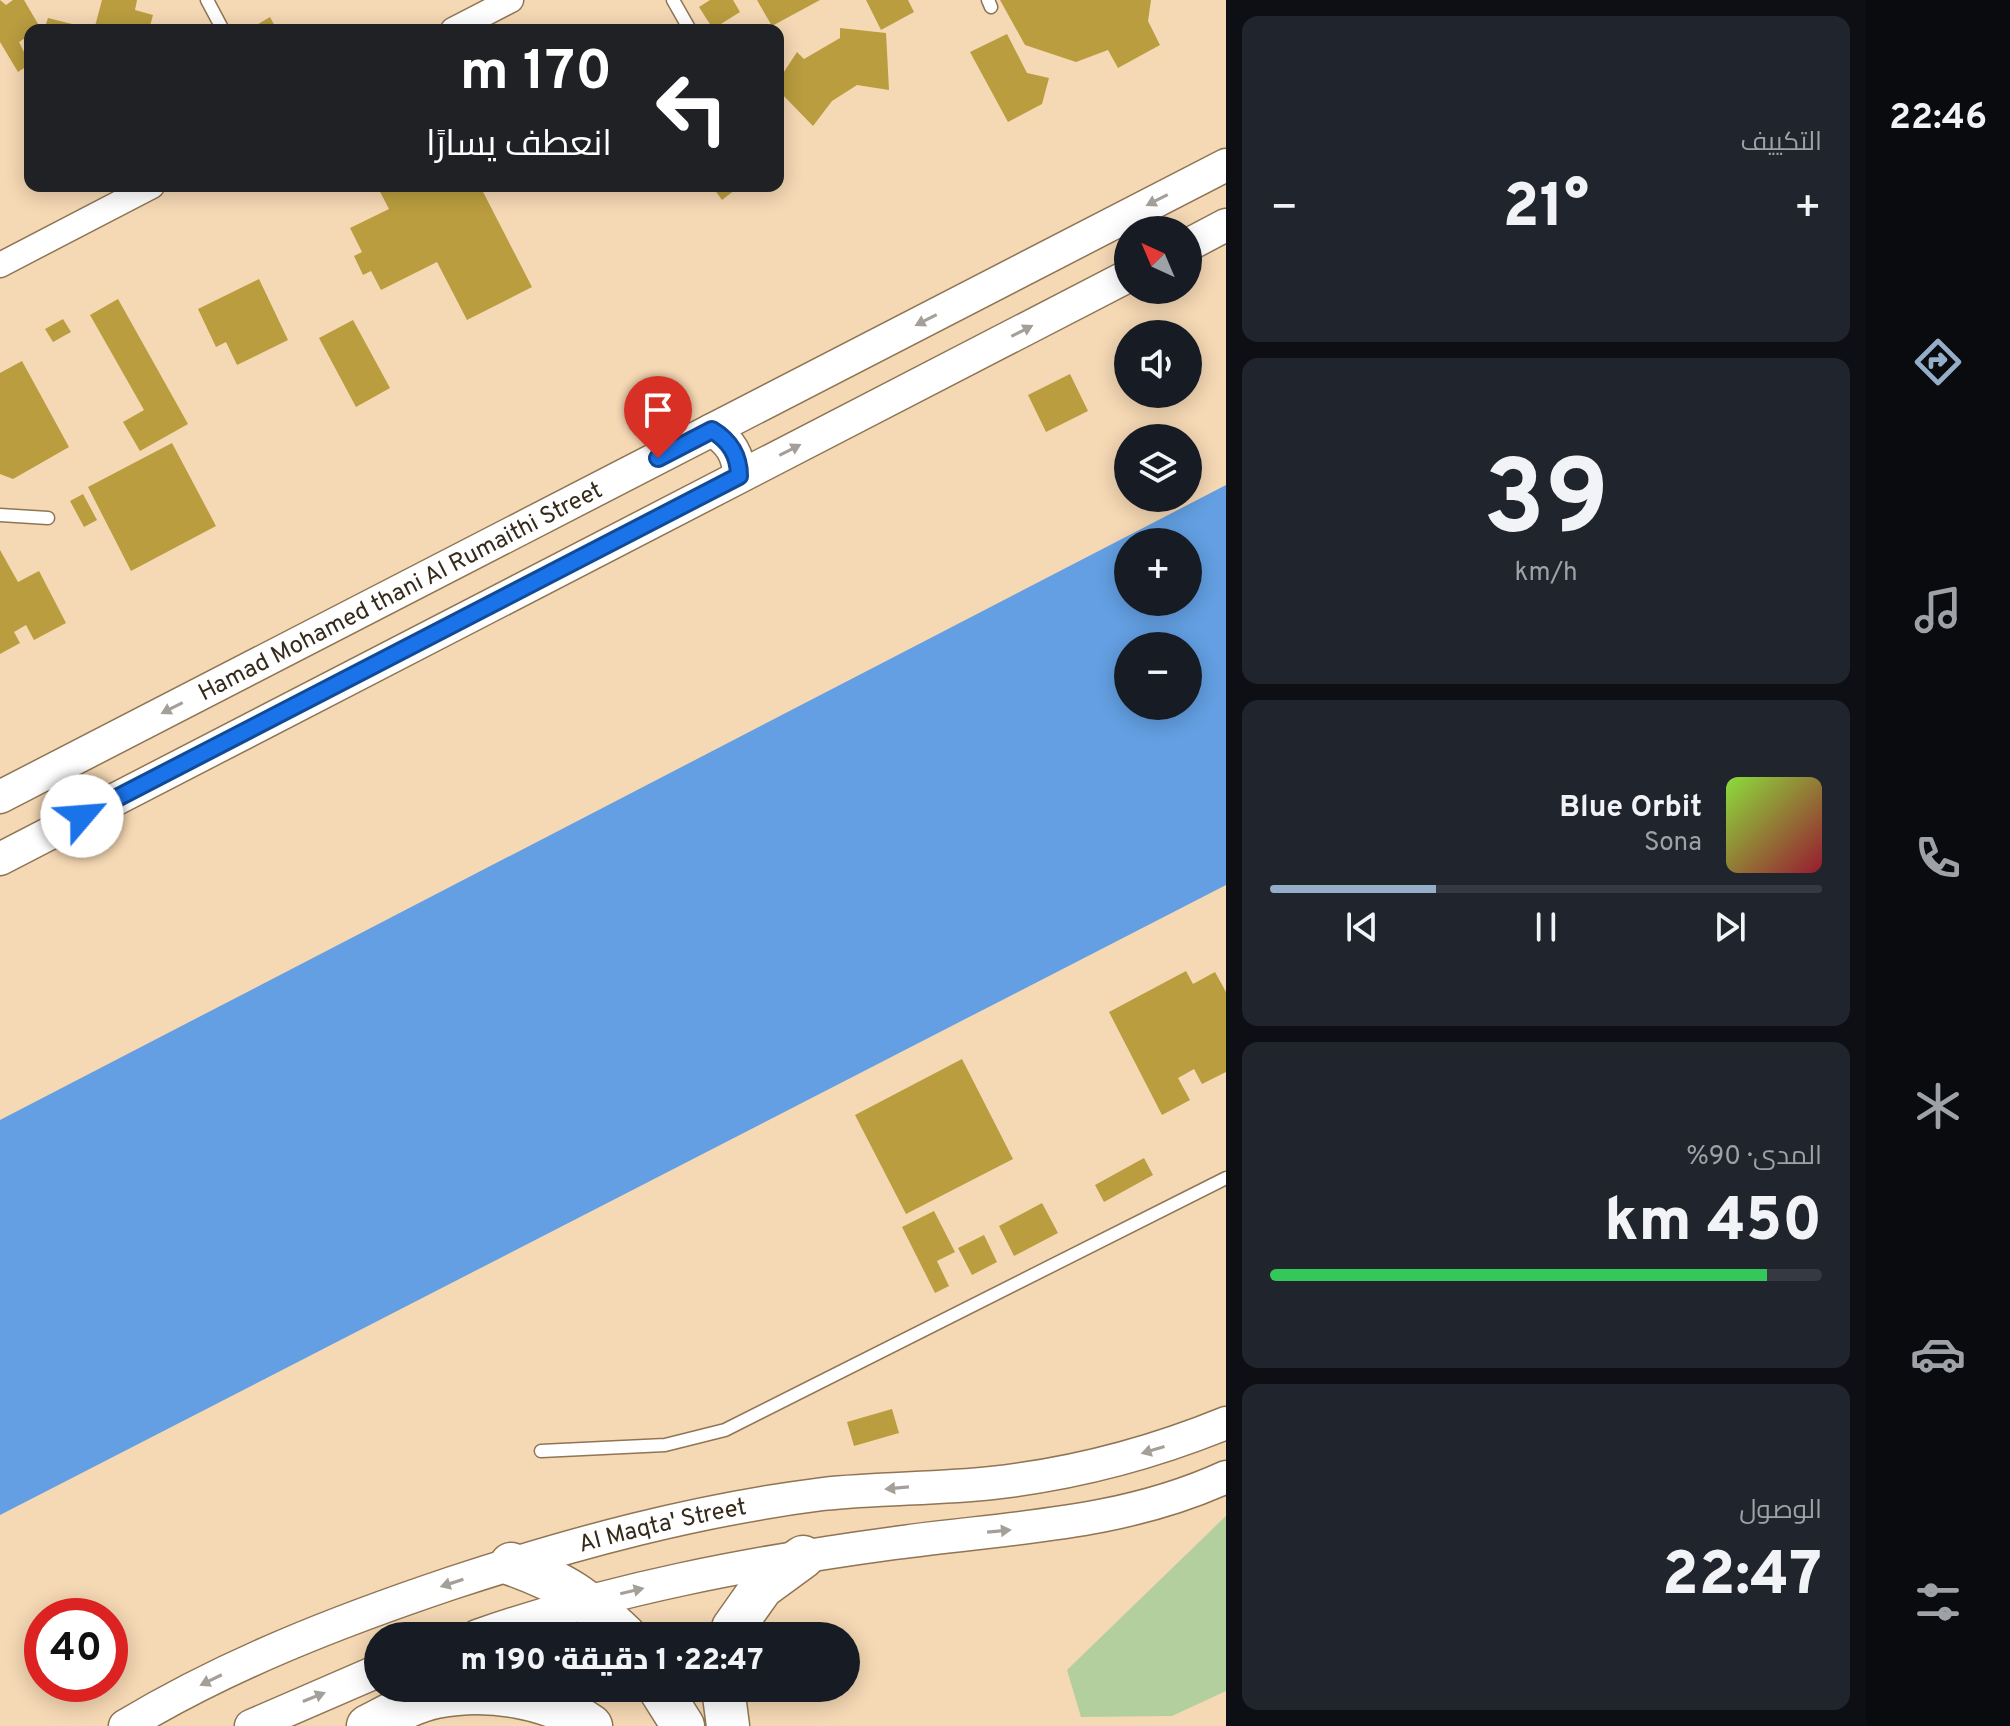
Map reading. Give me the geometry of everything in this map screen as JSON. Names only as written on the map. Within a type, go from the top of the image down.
[{"type":"highway","points":[[737,1622],[762,1587],[803,1557]]},
{"type":"highway","points":[[511,1564],[552,1579],[589,1601],[611,1622]]},
{"type":"highway","points":[[368,1726],[404,1707],[434,1697],[465,1693],[527,1699],[556,1708],[591,1726]]},
{"type":"highway","points":[[668,1702],[683,1726]]},
{"type":"highway","points":[[725,1702],[728,1726]]},
{"type":"street","points":[[465,24],[511,0]]},
{"type":"street","name":"Hamad Mohamed thani Al Rumaithi Street","points":[[0,797],[1226,165]]},
{"type":"street","points":[[0,265],[140,192]]},
{"type":"street","points":[[1202,238],[1226,225]]},
{"type":"street","points":[[0,859],[1114,283]]},
{"type":"street","points":[[712,430],[730,444],[739,465],[739,476]]},
{"type":"street","name":"Al Maqta' Street","points":[[125,1726],[160,1705],[256,1658],[353,1616],[614,1533],[718,1510],[823,1494],[988,1483],[1054,1475],[1119,1461],[1183,1441],[1226,1423]]},
{"type":"street","points":[[522,1622],[589,1601],[708,1574],[939,1537],[1049,1526],[1107,1516],[1165,1500],[1226,1477]]},
{"type":"street","points":[[251,1726],[364,1677]]},
{"type":"lane","points":[[207,0],[220,24]]},
{"type":"lane","points":[[673,0],[687,24]]},
{"type":"lane","points":[[0,515],[48,518]]},
{"type":"lane","points":[[541,1451],[665,1445],[725,1430],[1226,1178]]},
{"type":"green space","points":[[1226,1516],[1226,1691],[1172,1716],[1081,1717],[1067,1670]]},
{"type":"water","points":[[1226,485],[1226,885],[0,1515],[0,1120],[1114,543],[1114,616],[1202,616],[1202,528],[1143,528],[1174,512],[1202,512],[1202,497]]},
{"type":"building","points":[[0,0],[6,5],[13,0],[24,0],[38,24],[24,24],[24,39],[19,42],[24,52],[24,68],[18,72],[0,42]]},
{"type":"building","points":[[102,0],[137,0],[135,10],[153,15],[151,24],[96,24]]},
{"type":"building","points":[[710,0],[733,0],[740,12],[721,24],[710,24],[699,7]]},
{"type":"building","points":[[757,0],[820,0],[776,24],[771,24]]},
{"type":"building","points":[[866,0],[908,0],[914,12],[881,30]]},
{"type":"building","points":[[1000,0],[1151,0],[1148,21],[1160,45],[1118,68],[1108,50],[1076,62],[1025,45]]},
{"type":"building","points":[[270,17],[274,24],[258,24]]},
{"type":"building","points":[[48,18],[72,24],[46,24]]},
{"type":"building","points":[[840,28],[886,33],[889,90],[857,85],[832,101],[813,126],[784,96],[784,72],[797,52],[804,59],[840,38]]},
{"type":"building","points":[[1007,34],[1027,73],[1049,78],[1042,104],[1008,122],[970,52]]},
{"type":"building","points":[[380,192],[483,192],[532,287],[467,320],[437,262],[381,290],[371,271],[363,275],[354,256],[362,252],[350,228],[389,209]]},
{"type":"building","points":[[716,192],[732,192],[722,200]]},
{"type":"building","points":[[259,279],[288,340],[237,365],[226,342],[216,347],[198,309]]},
{"type":"building","points":[[118,299],[188,424],[140,451],[123,422],[144,410],[90,315]]},
{"type":"building","points":[[63,319],[71,332],[53,342],[45,329]]},
{"type":"building","points":[[353,320],[390,388],[356,407],[319,338]]},
{"type":"building","points":[[22,361],[69,447],[13,479],[0,474],[0,373]]},
{"type":"building","points":[[1070,374],[1088,411],[1046,432],[1028,395]]},
{"type":"building","points":[[172,443],[216,526],[131,571],[88,487]]},
{"type":"building","points":[[83,494],[97,520],[84,527],[70,501]]},
{"type":"building","points":[[0,550],[18,582],[39,571],[66,623],[34,640],[26,625],[14,632],[20,643],[0,654]]},
{"type":"building","points":[[1186,971],[1193,984],[1215,972],[1226,992],[1226,1072],[1202,1084],[1194,1069],[1178,1078],[1190,1100],[1162,1115],[1109,1012]]},
{"type":"building","points":[[962,1059],[1013,1159],[906,1214],[855,1115]]},
{"type":"building","points":[[1144,1158],[1153,1175],[1104,1202],[1095,1185]]},
{"type":"building","points":[[1042,1203],[1058,1233],[1014,1256],[999,1226]]},
{"type":"building","points":[[934,1211],[955,1252],[937,1261],[949,1286],[935,1293],[902,1227]]},
{"type":"building","points":[[984,1235],[997,1262],[972,1275],[958,1248]]},
{"type":"building","points":[[892,1409],[899,1433],[854,1446],[847,1422]]},
{"type":"route","points":[[82,816],[739,476],[739,465],[730,444],[712,430],[658,458]]}]
